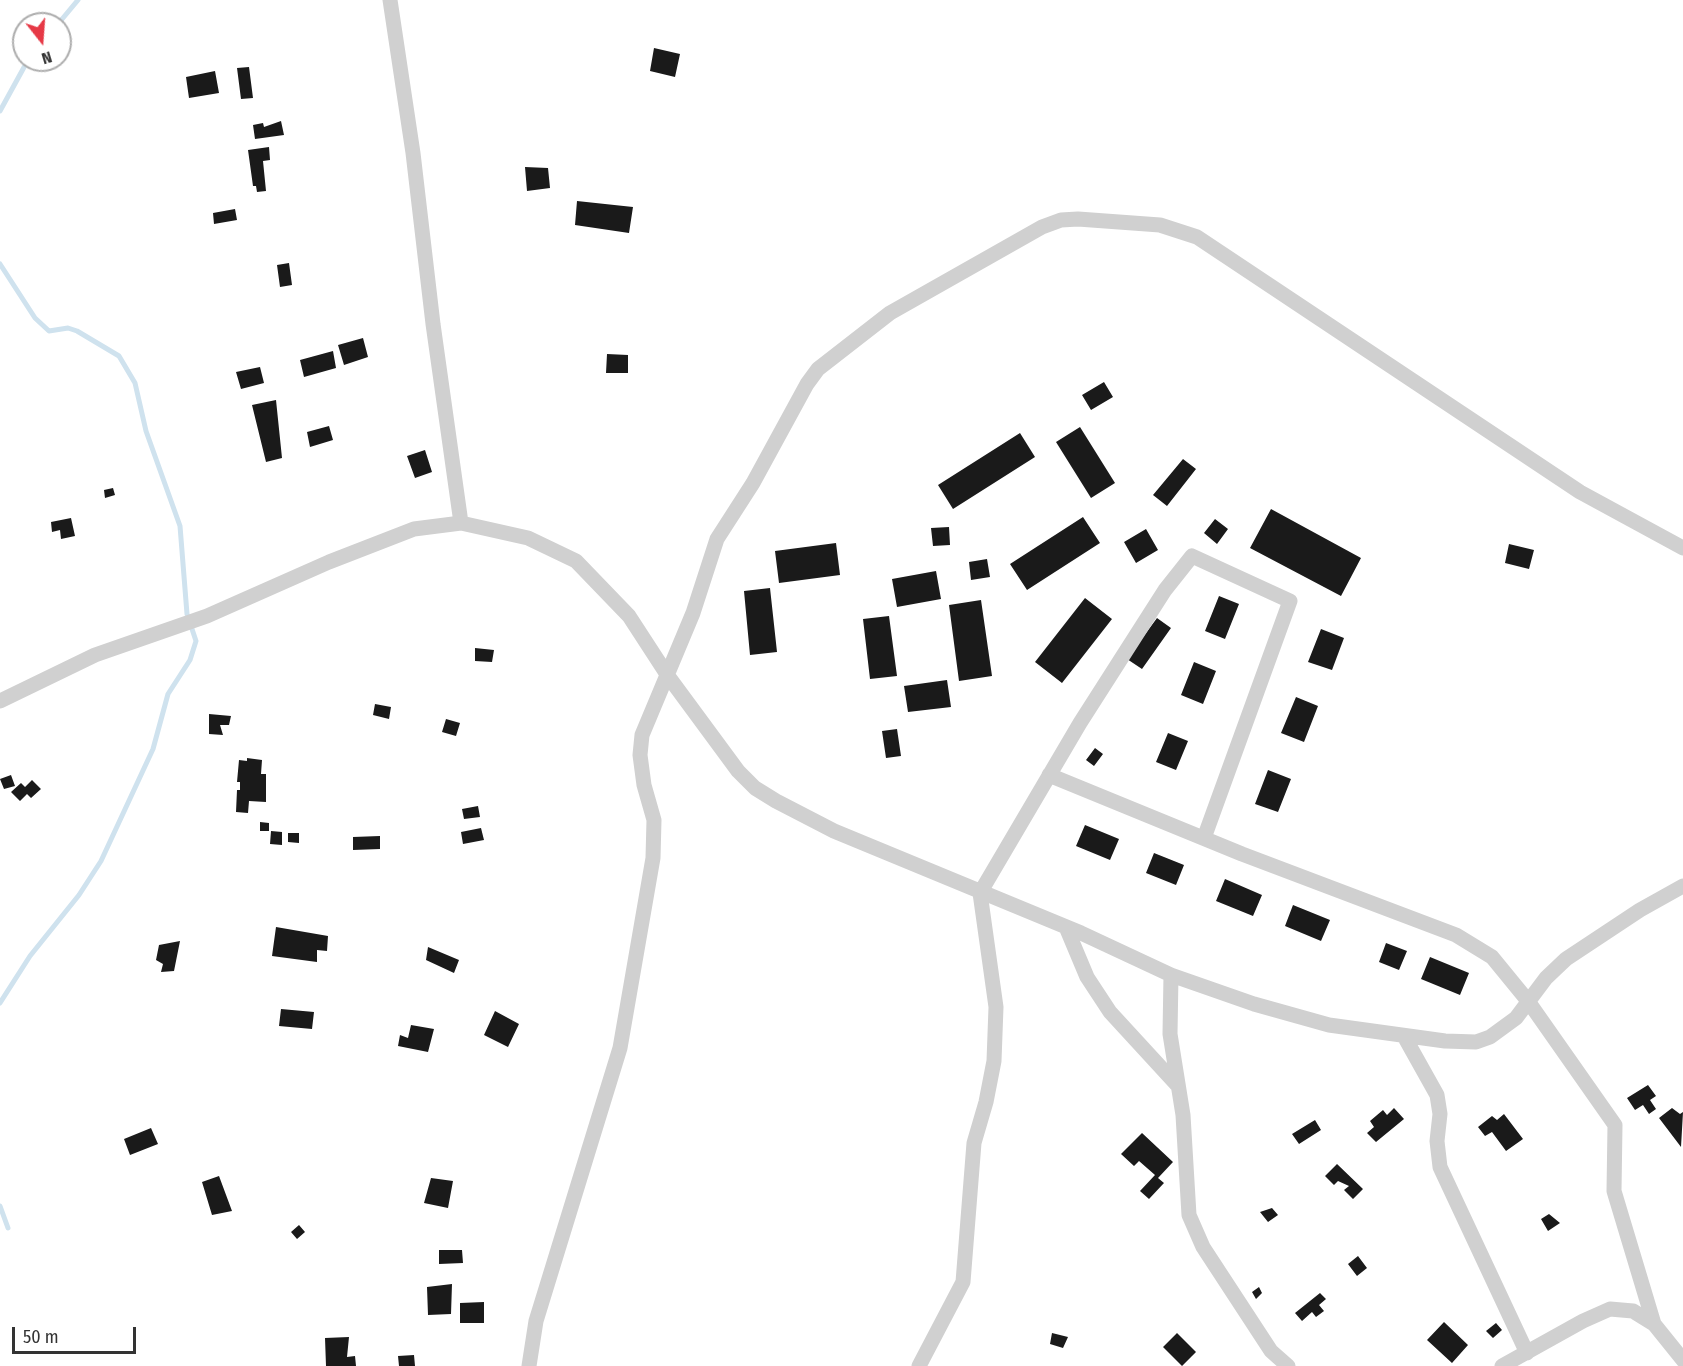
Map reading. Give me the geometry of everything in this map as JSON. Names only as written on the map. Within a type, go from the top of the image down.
[{"type":"street","points":[[390,0],[413,153],[432,324],[461,523]]},
{"type":"street","points":[[529,1366],[536,1321],[620,1048],[653,858],[654,820],[640,755],[642,735],[668,676],[717,539],[753,483],[807,384],[818,369],[890,313],[1042,227],[1061,220],[1078,219],[1160,225],[1197,237],[1580,492],[1683,548]]},
{"type":"street","points":[[0,701],[95,655],[207,616],[329,562],[414,529],[461,523],[528,538],[576,561],[629,616],[668,676],[738,771],[755,788],[834,831],[1066,927],[1171,975],[1254,1004],[1329,1025],[1404,1036],[1476,1042],[1490,1037],[1516,1018],[1546,978],[1566,959],[1640,910],[1683,886]]},
{"type":"street","points":[[919,1366],[963,1282],[974,1143],[986,1102],[994,1061],[996,1007],[980,892],[1049,775],[1165,590],[1192,556],[1290,601],[1204,838]]},
{"type":"street","points":[[1049,775],[1455,935],[1492,957],[1528,1001],[1615,1125],[1614,1191],[1654,1324]]},
{"type":"street","points":[[1066,927],[1087,977],[1110,1012],[1178,1086]]},
{"type":"street","points":[[1171,975],[1170,1034],[1183,1115],[1189,1215],[1203,1247],[1270,1358],[1288,1366]]},
{"type":"street","points":[[1404,1036],[1437,1095],[1440,1114],[1437,1142],[1440,1167],[1527,1353]]},
{"type":"street","points":[[1502,1366],[1583,1321],[1610,1309],[1633,1311],[1654,1324],[1683,1360]]},
{"type":"building","points":[[654,48],[680,54],[675,77],[650,71]]},
{"type":"building","points":[[249,67],[253,98],[241,99],[237,68]]},
{"type":"building","points":[[215,71],[219,93],[189,98],[186,77]]},
{"type":"building","points":[[281,121],[284,135],[255,139],[253,125],[263,123],[264,127]]},
{"type":"building","points":[[269,147],[270,160],[263,161],[266,191],[257,192],[256,186],[253,186],[248,150]]},
{"type":"building","points":[[525,167],[548,168],[550,188],[527,191]]},
{"type":"building","points":[[577,201],[633,207],[629,233],[575,225]]},
{"type":"building","points":[[235,209],[237,220],[214,224],[213,213]]},
{"type":"building","points":[[289,263],[292,285],[280,287],[277,265]]},
{"type":"building","points":[[363,338],[368,357],[344,365],[338,345]]},
{"type":"building","points":[[333,351],[336,368],[304,377],[300,360]]},
{"type":"building","points":[[607,354],[628,355],[628,373],[606,373]]},
{"type":"building","points":[[260,367],[264,383],[241,389],[236,372]]},
{"type":"building","points":[[1104,382],[1113,397],[1091,410],[1082,395]]},
{"type":"building","points":[[276,400],[282,458],[266,462],[252,405]]},
{"type":"building","points":[[329,426],[333,440],[310,447],[307,432]]},
{"type":"building","points":[[1080,427],[1115,483],[1091,498],[1056,442]]},
{"type":"building","points":[[1020,433],[1035,457],[953,509],[938,485]]},
{"type":"building","points":[[425,450],[432,472],[415,478],[407,456]]},
{"type":"building","points":[[1183,459],[1196,469],[1167,506],[1153,495]]},
{"type":"building","points":[[113,488],[115,495],[105,498],[104,490]]},
{"type":"building","points":[[1271,509],[1361,558],[1341,596],[1250,548]]},
{"type":"building","points":[[1083,517],[1100,543],[1027,590],[1010,564]]},
{"type":"building","points":[[71,518],[75,536],[61,539],[60,530],[52,532],[51,522]]},
{"type":"building","points":[[1215,519],[1228,529],[1217,544],[1204,533]]},
{"type":"building","points":[[949,527],[950,545],[933,546],[931,528]]},
{"type":"building","points":[[1146,529],[1158,550],[1136,563],[1124,542]]},
{"type":"building","points":[[836,543],[840,575],[779,583],[775,551]]},
{"type":"building","points":[[1509,544],[1534,550],[1529,569],[1505,563]]},
{"type":"building","points":[[987,559],[990,577],[971,580],[969,562]]},
{"type":"building","points":[[936,571],[941,599],[897,607],[892,579]]},
{"type":"building","points":[[770,588],[777,652],[750,655],[744,591]]},
{"type":"building","points":[[1219,596],[1239,604],[1225,639],[1205,631]]},
{"type":"building","points":[[1085,598],[1112,619],[1062,683],[1035,662]]},
{"type":"building","points":[[981,600],[992,676],[959,681],[949,605]]},
{"type":"building","points":[[889,616],[897,676],[870,679],[863,619]]},
{"type":"building","points":[[1157,618],[1171,628],[1142,669],[1127,659]]},
{"type":"building","points":[[1321,629],[1344,638],[1332,670],[1308,662]]},
{"type":"building","points":[[475,648],[494,650],[492,662],[475,661]]},
{"type":"building","points":[[1194,662],[1216,671],[1203,704],[1181,695]]},
{"type":"building","points":[[947,680],[951,707],[908,712],[904,686]]},
{"type":"building","points":[[1296,697],[1318,706],[1304,742],[1281,733]]},
{"type":"building","points":[[375,704],[391,707],[389,719],[373,715]]},
{"type":"building","points":[[209,714],[231,716],[229,725],[220,725],[223,735],[209,734]]},
{"type":"building","points":[[446,719],[460,723],[456,736],[442,732]]},
{"type":"building","points":[[897,729],[901,756],[886,758],[882,731]]},
{"type":"building","points":[[1168,733],[1188,741],[1176,770],[1156,762]]},
{"type":"building","points":[[1095,748],[1103,754],[1094,766],[1086,760]]},
{"type":"building","points":[[247,758],[262,760],[261,774],[266,774],[266,802],[249,801],[248,813],[236,812],[237,790],[240,790],[240,782],[237,782],[239,760],[247,761]]},
{"type":"building","points":[[1268,770],[1291,779],[1278,812],[1255,804]]},
{"type":"building","points":[[11,775],[15,786],[4,789],[0,779]]},
{"type":"building","points":[[32,780],[41,789],[31,798],[27,794],[20,801],[11,792],[21,783],[25,787]]},
{"type":"building","points":[[478,806],[480,817],[464,819],[462,809]]},
{"type":"building","points":[[260,822],[269,823],[269,831],[260,831]]},
{"type":"building","points":[[1085,825],[1119,839],[1110,860],[1076,846]]},
{"type":"building","points":[[481,828],[484,840],[463,844],[461,832]]},
{"type":"building","points":[[271,831],[282,832],[282,845],[270,844]]},
{"type":"building","points":[[288,833],[299,833],[299,843],[288,842]]},
{"type":"building","points":[[380,836],[380,849],[353,850],[353,837]]},
{"type":"building","points":[[1154,853],[1184,865],[1176,885],[1146,873]]},
{"type":"building","points":[[1225,879],[1262,895],[1253,916],[1216,901]]},
{"type":"building","points":[[1293,905],[1330,920],[1321,941],[1285,926]]},
{"type":"building","points":[[276,927],[328,936],[327,951],[317,950],[317,962],[272,956]]},
{"type":"building","points":[[180,941],[174,971],[161,972],[163,964],[156,960],[159,945]]},
{"type":"building","points":[[1386,943],[1407,951],[1399,970],[1379,962]]},
{"type":"building","points":[[428,947],[459,960],[454,973],[426,960]]},
{"type":"building","points":[[1430,957],[1469,973],[1460,995],[1421,979]]},
{"type":"building","points":[[281,1009],[314,1012],[312,1029],[279,1026]]},
{"type":"building","points":[[495,1011],[519,1024],[508,1047],[484,1035]]},
{"type":"building","points":[[411,1025],[434,1029],[428,1052],[398,1046],[400,1035],[408,1038]]},
{"type":"building","points":[[1648,1085],[1656,1096],[1650,1100],[1656,1109],[1649,1114],[1643,1105],[1635,1110],[1627,1098]]},
{"type":"building","points":[[1394,1108],[1404,1119],[1376,1142],[1367,1133],[1374,1127],[1370,1121],[1383,1110],[1387,1115]]},
{"type":"building","points":[[1672,1108],[1680,1114],[1683,1112],[1681,1147],[1659,1118]]},
{"type":"building","points":[[1504,1114],[1523,1139],[1506,1151],[1492,1132],[1485,1136],[1478,1127],[1492,1116],[1497,1120]]},
{"type":"building","points":[[1315,1120],[1321,1130],[1299,1144],[1292,1134]]},
{"type":"building","points":[[151,1128],[158,1144],[130,1155],[124,1139]]},
{"type":"building","points":[[1142,1133],[1173,1162],[1158,1178],[1164,1183],[1149,1199],[1140,1191],[1155,1175],[1139,1161],[1134,1166],[1121,1154]]},
{"type":"building","points":[[1337,1164],[1363,1189],[1353,1199],[1344,1190],[1349,1186],[1338,1181],[1334,1185],[1325,1176]]},
{"type":"building","points":[[219,1176],[232,1211],[212,1215],[202,1182]]},
{"type":"building","points":[[431,1178],[453,1181],[448,1208],[424,1203]]},
{"type":"building","points":[[1272,1208],[1278,1215],[1268,1222],[1260,1212]]},
{"type":"building","points":[[1549,1214],[1560,1223],[1548,1231],[1541,1219]]},
{"type":"building","points":[[299,1225],[305,1232],[297,1239],[291,1232]]},
{"type":"building","points":[[439,1250],[462,1250],[463,1263],[439,1264]]},
{"type":"building","points":[[1358,1256],[1367,1268],[1357,1276],[1348,1264]]},
{"type":"building","points":[[452,1284],[451,1314],[428,1315],[427,1287]]},
{"type":"building","points":[[1259,1287],[1262,1293],[1256,1299],[1252,1292]]},
{"type":"building","points":[[1320,1293],[1326,1299],[1319,1305],[1324,1311],[1316,1317],[1312,1312],[1302,1321],[1295,1313]]},
{"type":"building","points":[[484,1302],[484,1323],[460,1323],[460,1303]]},
{"type":"building","points":[[1444,1322],[1468,1345],[1452,1363],[1427,1340]]},
{"type":"building","points":[[1496,1323],[1502,1330],[1493,1338],[1486,1331]]},
{"type":"building","points":[[1052,1333],[1068,1337],[1063,1348],[1050,1344]]},
{"type":"building","points":[[1177,1333],[1196,1352],[1182,1366],[1163,1347]]},
{"type":"building","points":[[349,1337],[347,1357],[355,1356],[356,1366],[326,1366],[325,1338]]},
{"type":"building","points":[[414,1355],[415,1366],[399,1366],[398,1356]]},
{"type":"waterway","points":[[68,12],[78,0]]},
{"type":"waterway","points":[[0,111],[21,72]]},
{"type":"waterway","points":[[0,264],[35,318],[49,331],[68,328],[77,331],[119,356],[135,383],[146,431],[180,526],[187,614],[196,641],[190,660],[168,694],[153,749],[101,861],[79,895],[30,956],[0,1003]]},
{"type":"waterway","points":[[0,1206],[8,1228]]}]
